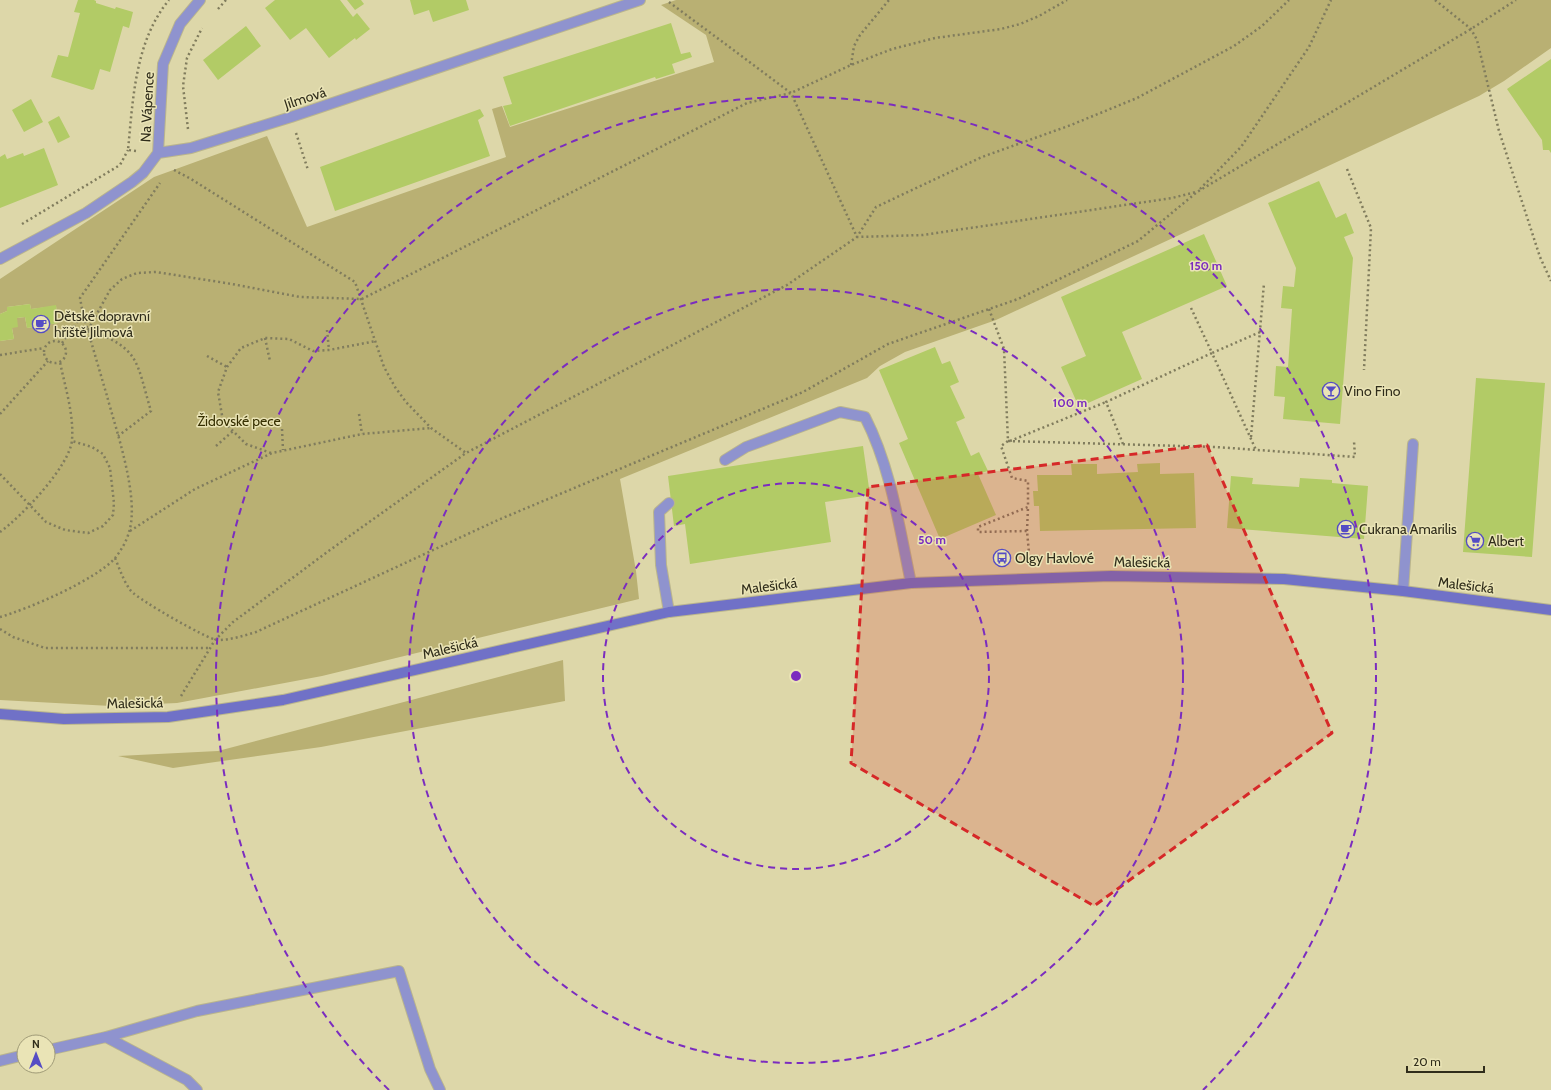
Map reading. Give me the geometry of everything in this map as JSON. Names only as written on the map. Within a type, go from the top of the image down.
[{"type":"street","name":"Na Vápence","points":[[158,153],[163,64],[180,24],[200,0]]},
{"type":"street","name":"Jilmová","points":[[158,153],[191,148],[292,117],[640,0]]},
{"type":"street","points":[[0,259],[86,212],[132,182],[143,173],[158,153]]},
{"type":"street","points":[[725,460],[746,447],[840,412],[865,417],[875,438],[892,489],[911,583]]},
{"type":"street","points":[[1403,591],[1412,444]]},
{"type":"street","points":[[669,503],[659,512],[661,565],[669,612]]},
{"type":"street","name":"Malešická","points":[[0,714],[64,719],[168,717],[283,700],[669,612],[911,583],[1119,576],[1284,579],[1403,591],[1551,610]]},
{"type":"street","points":[[56,1048],[106,1037],[197,1011],[399,971],[430,1069],[440,1090]]},
{"type":"street","points":[[106,1037],[186,1080],[197,1090]]},
{"type":"street","points":[[0,1061],[16,1058]]},
{"type":"path","points":[[216,11],[226,0]]},
{"type":"path","points":[[851,65],[854,46],[860,35],[889,0]]},
{"type":"path","points":[[88,330],[116,284],[129,274],[137,273],[156,272],[300,297],[362,299],[747,103],[791,93],[851,65],[892,49],[935,38],[1000,29],[1020,24],[1039,16],[1067,0]]},
{"type":"path","points":[[168,717],[215,640],[233,622],[312,563],[466,453],[786,285],[857,237],[876,207],[982,157],[1071,125],[1137,98],[1234,46],[1262,26],[1289,0]]},
{"type":"path","points":[[114,558],[126,583],[140,600],[215,640],[239,638],[256,632],[498,520],[803,392],[888,344],[1018,299],[1138,241],[1197,192],[1241,147],[1309,47],[1331,0]]},
{"type":"path","points":[[1435,0],[1471,29],[1477,40],[1506,153],[1540,257],[1551,281]]},
{"type":"path","points":[[857,237],[923,235],[1172,198],[1197,192],[1471,29],[1516,0]]},
{"type":"path","points":[[669,2],[791,93],[857,237]]},
{"type":"path","points":[[191,148],[183,86],[187,58],[205,22]]},
{"type":"path","points":[[292,117],[308,170]]},
{"type":"path","points":[[18,226],[120,165],[128,150]]},
{"type":"path","points":[[158,153],[176,172],[191,178],[355,282],[384,367],[395,387],[406,402],[431,428],[466,453]]},
{"type":"path","points":[[130,531],[131,500],[118,436],[83,314],[80,298],[160,184],[162,177],[158,153]]},
{"type":"path","points":[[1347,169],[1371,228],[1364,370]]},
{"type":"path","points":[[1251,438],[1264,283]]},
{"type":"path","points":[[1191,308],[1257,450]]},
{"type":"path","points":[[989,309],[1004,349],[1008,441]]},
{"type":"path","points":[[62,343],[83,314]]},
{"type":"path","points":[[88,330],[109,337],[130,352],[136,361],[151,411],[118,436]]},
{"type":"path","points":[[327,330],[329,350]]},
{"type":"path","points":[[1029,553],[1027,531],[1028,482],[1012,478],[1001,446],[1008,441],[1106,402],[1260,332]]},
{"type":"path","points":[[272,454],[246,444],[223,421],[218,392],[227,367],[241,348],[265,338],[289,339],[313,351],[329,350],[376,341]]},
{"type":"path","points":[[265,338],[270,361]]},
{"type":"path","points":[[0,355],[44,348],[52,341],[62,343]]},
{"type":"path","points":[[44,348],[44,355],[48,360],[52,363],[60,362],[64,359],[66,351],[62,343]]},
{"type":"path","points":[[207,356],[227,367]]},
{"type":"path","points":[[0,414],[48,360]]},
{"type":"path","points":[[0,532],[30,504],[56,474],[70,449],[72,441],[72,418],[60,362]]},
{"type":"path","points":[[1106,402],[1123,444]]},
{"type":"path","points":[[359,414],[362,434]]},
{"type":"path","points":[[0,617],[16,613],[72,587],[93,575],[114,558],[130,531],[195,489],[272,454],[283,450],[362,434],[431,428]]},
{"type":"path","points":[[282,429],[283,450]]},
{"type":"path","points":[[216,446],[233,431]]},
{"type":"path","points":[[0,474],[46,522],[65,530],[88,533],[103,526],[113,515],[114,502],[110,468],[104,454],[92,447],[72,441]]},
{"type":"path","points":[[1008,441],[1216,447],[1355,457],[1354,441]]},
{"type":"path","points":[[1027,531],[978,532],[978,527],[1028,507]]},
{"type":"path","points":[[0,628],[18,640],[45,648],[210,648]]},
{"type":"highlighted area","points":[[1207,445],[1332,733],[1094,906],[851,763],[868,487]]},
{"type":"green space","name":"Židovské pece","points":[[676,0],[1551,0],[1551,48],[1504,81],[1479,96],[996,320],[905,352],[880,366],[867,378],[620,479],[636,571],[639,599],[322,676],[177,703],[111,706],[0,700],[0,341],[14,339],[12,328],[17,318],[25,317],[27,328],[58,323],[56,306],[31,309],[30,304],[7,307],[7,311],[0,314],[0,279],[154,177],[267,136],[307,227],[506,157],[492,109],[502,106],[510,127],[714,62],[706,35],[661,5]]},
{"type":"green space","points":[[563,660],[565,701],[321,747],[173,768],[118,756],[218,751]]},
{"type":"building","points":[[78,0],[94,0],[96,3],[115,9],[116,7],[133,12],[129,28],[123,26],[110,72],[100,69],[94,89],[92,90],[51,77],[58,55],[68,57],[80,13],[74,12]]},
{"type":"building","points":[[275,0],[340,0],[353,17],[357,13],[370,29],[356,40],[355,38],[329,58],[306,28],[290,40],[265,8]]},
{"type":"building","points":[[347,0],[361,0],[364,4],[355,10]]},
{"type":"building","points":[[410,0],[466,0],[469,10],[433,22],[429,10],[414,15]]},
{"type":"building","points":[[671,23],[681,54],[690,52],[692,57],[672,64],[675,73],[656,79],[655,77],[510,126],[503,106],[512,104],[503,77]]},
{"type":"building","points":[[246,26],[261,46],[218,80],[203,60]]},
{"type":"building","points":[[1551,59],[1551,153],[1549,150],[1543,150],[1542,140],[1507,89]]},
{"type":"building","points":[[31,99],[43,122],[24,132],[12,110]]},
{"type":"building","points":[[480,109],[484,116],[478,120],[490,156],[335,211],[320,167]]},
{"type":"building","points":[[59,116],[70,137],[58,143],[48,122]]},
{"type":"building","points":[[44,148],[58,185],[0,208],[0,157],[5,154],[7,159],[23,153],[24,156]]},
{"type":"building","points":[[1319,181],[1336,218],[1346,213],[1354,233],[1344,237],[1353,258],[1340,424],[1283,419],[1285,397],[1274,396],[1276,366],[1288,367],[1292,309],[1281,308],[1283,286],[1294,287],[1296,268],[1268,203]]},
{"type":"building","points":[[1204,234],[1227,286],[1122,332],[1142,379],[1079,407],[1061,367],[1086,356],[1061,297]]},
{"type":"building","points":[[30,304],[31,309],[56,305],[58,323],[27,328],[25,317],[17,318],[18,327],[12,328],[14,339],[0,341],[0,314],[7,311],[7,307]]},
{"type":"building","points":[[935,347],[942,364],[950,361],[959,382],[950,386],[965,418],[956,422],[971,456],[979,452],[988,471],[978,474],[996,515],[940,539],[899,443],[908,439],[879,370]]},
{"type":"building","points":[[1476,378],[1545,383],[1532,557],[1463,552]]},
{"type":"building","points":[[863,446],[870,495],[825,502],[831,542],[690,564],[685,524],[674,526],[668,476]]},
{"type":"building","points":[[1160,463],[1160,474],[1194,473],[1196,528],[1040,531],[1039,506],[1034,506],[1033,491],[1038,491],[1037,475],[1072,475],[1071,464],[1097,464],[1097,474],[1138,472],[1137,464]]},
{"type":"building","points":[[1231,476],[1253,478],[1252,484],[1299,487],[1300,478],[1332,480],[1332,483],[1368,486],[1364,539],[1227,528]]},
{"type":"place","name":"Dětské dopravní hřiště Jilmová","points":[[41,324]]},
{"type":"place","name":"Vino Fino","points":[[1331,391]]},
{"type":"place","name":"Cukrana Amarilis","points":[[1346,529]]},
{"type":"place","name":"Albert","points":[[1475,541]]},
{"type":"place","name":"Olgy Havlové","points":[[1002,558]]}]
